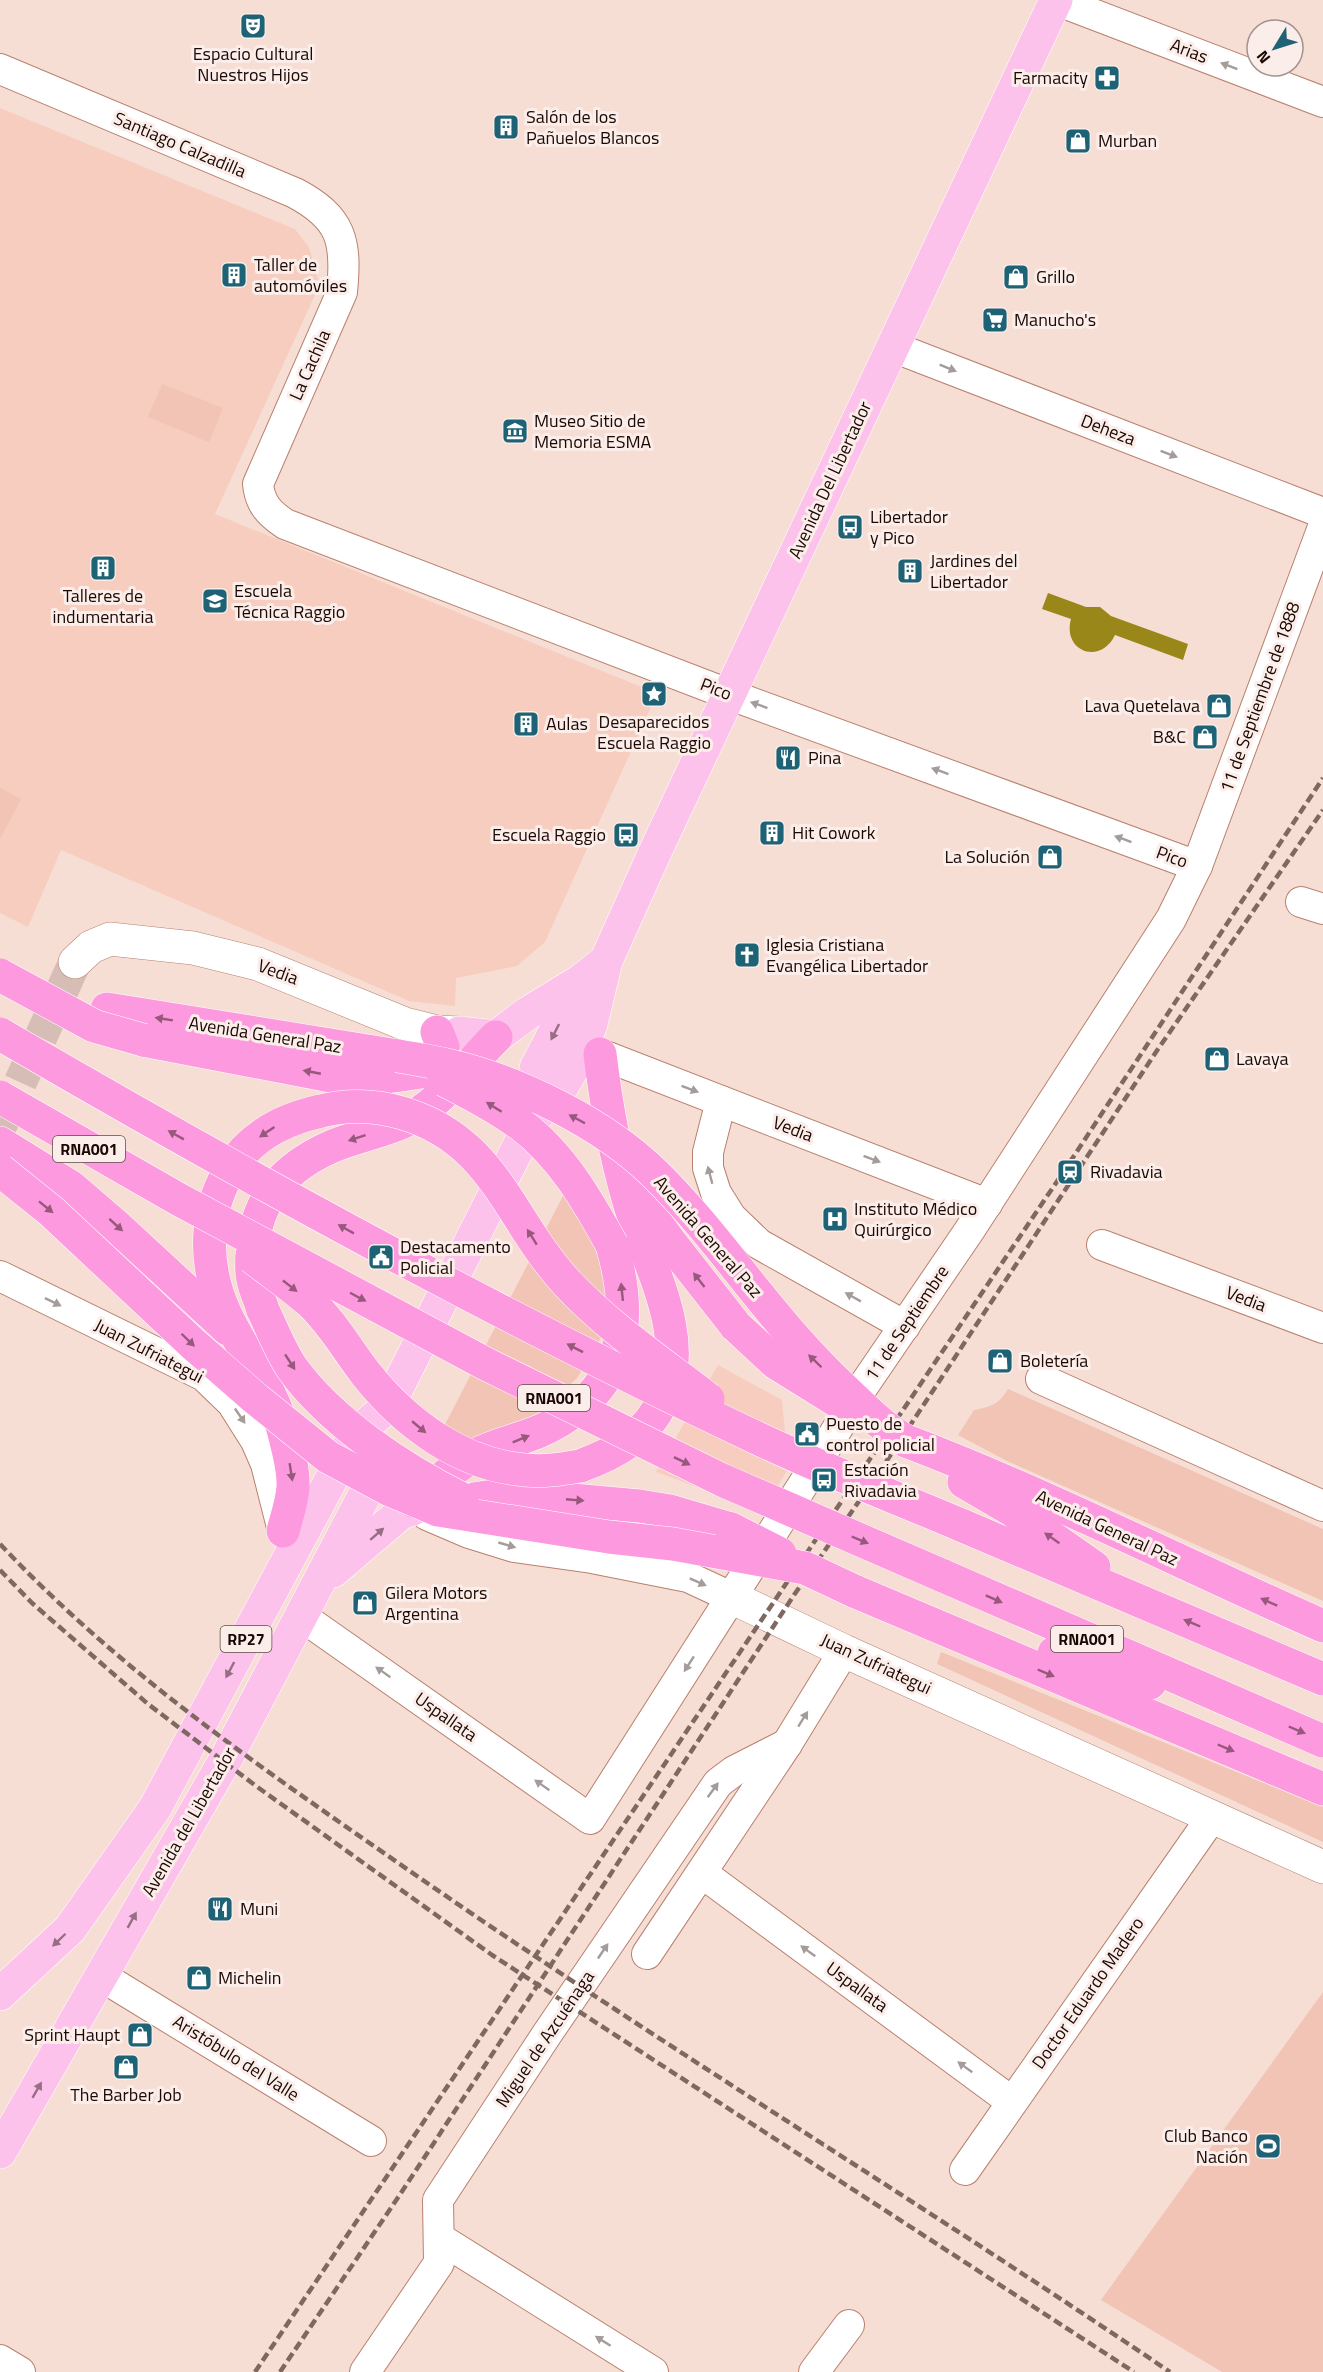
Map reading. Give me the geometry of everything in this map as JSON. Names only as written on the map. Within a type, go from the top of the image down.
[{"type":"highway","points":[[0,973],[94,1026],[143,1040],[348,1078],[384,1078],[438,1069],[469,1043]]},
{"type":"highway","name":"Avenida General Paz","points":[[0,973],[107,1009],[447,1065],[496,1080],[544,1101],[591,1126],[628,1151],[654,1173],[686,1206],[807,1353],[897,1435],[988,1472],[1323,1626]]},
{"type":"highway","name":"RNA001","points":[[0,1034],[117,1102],[408,1262],[626,1374],[759,1439],[1323,1679]]},
{"type":"highway","points":[[178,1199],[311,1303],[368,1377],[402,1413],[427,1434],[454,1450],[494,1465],[541,1471],[580,1467],[613,1454],[648,1426],[667,1390],[674,1359],[673,1340],[665,1306],[640,1238],[621,1173],[605,1098],[596,1039]]},
{"type":"highway","points":[[469,1043],[423,1111],[402,1122],[348,1140],[318,1154],[291,1170],[269,1193],[255,1228],[253,1279],[264,1310],[292,1367],[308,1386],[354,1429],[401,1465],[430,1483],[505,1520]]},
{"type":"highway","points":[[398,1056],[478,1097],[520,1124],[538,1140],[568,1175],[612,1245],[620,1272],[623,1305],[623,1333],[615,1360],[594,1393],[570,1413],[542,1430],[505,1445],[493,1447],[465,1461],[408,1511]]},
{"type":"highway","name":"RNA001","points":[[0,1098],[178,1199],[475,1359],[593,1418],[722,1480],[1323,1741]]},
{"type":"highway","points":[[283,1531],[293,1485],[288,1449],[270,1395],[220,1301],[211,1265],[209,1237],[214,1205],[232,1167],[251,1144],[275,1126],[304,1114],[344,1106],[382,1108],[429,1122],[461,1142],[474,1154],[497,1183],[541,1251],[567,1283],[596,1311],[759,1439]]},
{"type":"highway","points":[[0,1143],[71,1187],[241,1341]]},
{"type":"highway","points":[[0,1170],[51,1210],[193,1344],[256,1399],[328,1457],[388,1490],[438,1510],[609,1537],[673,1544],[805,1568]]},
{"type":"highway","points":[[621,1173],[670,1242],[736,1326],[763,1353],[793,1375],[897,1435],[1152,1606]]},
{"type":"highway","points":[[408,1511],[443,1502],[500,1495],[539,1497],[670,1511],[731,1528],[805,1568],[855,1591],[1323,1789]]},
{"type":"highway","points":[[855,1591],[991,1629],[1103,1672],[1233,1703]]},
{"type":"main road","name":"Avenida Del Libertador","points":[[531,1122],[536,1068],[594,970],[728,694],[1056,0]]},
{"type":"main road","name":"Avenida Del Libertador","points":[[337,1470],[355,1435],[388,1406],[531,1122],[563,1085],[596,1039],[594,970]]},
{"type":"main road","points":[[469,1043],[528,1012],[594,970]]},
{"type":"main road","name":"Avenida Del Libertador","points":[[369,1487],[386,1455],[388,1406]]},
{"type":"main road","name":"Avenida del Libertador","points":[[0,1994],[70,1929],[155,1808],[337,1470]]},
{"type":"main road","name":"Avenida del Libertador","points":[[0,2152],[228,1755],[369,1487]]},
{"type":"main road","points":[[320,1582],[408,1511]]},
{"type":"main road","points":[[283,1531],[283,1570]]},
{"type":"street","name":"Arias","points":[[1056,0],[1323,102]]},
{"type":"street","name":"Santiago Calzadilla","points":[[0,69],[295,194],[316,205],[335,225],[342,243]]},
{"type":"street","name":"La Cachila","points":[[258,484],[342,292],[345,262],[342,243]]},
{"type":"street","name":"Deheza","points":[[893,347],[1323,513]]},
{"type":"street","name":"Pico","points":[[258,484],[260,498],[270,514],[285,524],[728,694],[1197,866]]},
{"type":"street","name":"11 de Septiembre de 1888","points":[[1197,866],[1323,527]]},
{"type":"street","name":"11 de Septiembre","points":[[730,1596],[806,1480],[862,1388],[987,1204],[1171,919],[1197,866]]},
{"type":"street","name":"Vedia","points":[[83,954],[99,942],[118,939],[193,948],[258,964],[405,1024],[469,1043]]},
{"type":"street","name":"Vedia","points":[[596,1039],[721,1101],[987,1204]]},
{"type":"street","name":"Avenida General Paz","points":[[721,1101],[708,1152],[708,1168],[716,1192],[731,1217],[759,1244],[904,1326]]},
{"type":"street","name":"Vedia","points":[[1102,1245],[1323,1328]]},
{"type":"street","name":"Juan Zufriategui","points":[[0,1276],[204,1376],[232,1403],[256,1441],[266,1464],[283,1531]]},
{"type":"street","points":[[1041,1379],[1323,1506]]},
{"type":"street","name":"Juan Zufriategui","points":[[408,1511],[514,1547],[592,1558],[688,1577],[844,1651],[1323,1867]]},
{"type":"street","name":"Uspallata","points":[[301,1616],[590,1819],[730,1596]]},
{"type":"street","points":[[647,1954],[787,1744],[844,1651]]},
{"type":"street","name":"Miguel de Azcuénaga","points":[[365,2372],[439,2263],[438,2200],[547,2034],[717,1783],[734,1771],[787,1744]]},
{"type":"street","name":"Doctor Eduardo Madero","points":[[965,2170],[1212,1817]]},
{"type":"street","name":"Uspallata","points":[[702,1873],[1012,2102]]},
{"type":"street","name":"Aristóbulo del Valle","points":[[101,1976],[371,2141]]},
{"type":"street","points":[[439,2238],[653,2372]]},
{"type":"street","points":[[814,2372],[849,2325]]},
{"type":"street","points":[[0,2360],[20,2372]]},
{"type":"shaded area","name":"Escuela Técnica Raggio","points":[[0,108],[295,229],[309,247],[318,279],[315,295],[215,514],[644,688],[651,707],[545,942],[517,966],[456,978],[455,1006],[409,1001],[61,850],[28,927],[0,913]]},
{"type":"shaded area","points":[[162,384],[223,408],[209,442],[148,417]]},
{"type":"shaded area","points":[[1048,593],[1086,607],[1100,607],[1111,616],[1188,644],[1183,660],[1115,635],[1101,650],[1084,651],[1072,639],[1071,619],[1042,609]]},
{"type":"shaded area","points":[[0,788],[21,799],[0,839]]},
{"type":"shaded area","points":[[564,1194],[595,1242],[605,1277],[607,1298],[602,1336],[577,1378],[536,1418],[472,1442],[438,1438]]},
{"type":"shaded area","points":[[718,1365],[782,1400],[785,1433],[803,1443],[769,1501],[716,1494],[656,1472]]},
{"type":"shaded area","points":[[1008,1389],[1323,1529],[1323,1601],[1007,1461],[958,1435],[974,1410],[994,1404]]},
{"type":"shaded area","points":[[941,1652],[1323,1807],[1323,1842],[937,1664]]},
{"type":"shaded area","name":"Club Banco Nación","points":[[1323,1992],[1323,2372],[1222,2372],[1101,2300]]},
{"type":"tunnel","points":[[0,1127],[75,962]]},
{"type":"railway","points":[[255,2372],[1062,1174],[1323,778]]},
{"type":"railway","points":[[280,2372],[399,2196],[794,1595],[882,1468],[1156,1052],[1323,810]]},
{"type":"railway","points":[[0,1544],[47,1592],[147,1680],[307,1799],[604,2002],[1170,2372]]},
{"type":"railway","points":[[0,1570],[32,1603],[148,1704],[256,1786],[492,1955],[1134,2372]]},
{"type":"place","name":"Espacio Cultural Nuestros Hijos","points":[[253,26]]},
{"type":"place","name":"Farmacity","points":[[1107,78]]},
{"type":"place","name":"Salón de los Pañuelos Blancos","points":[[506,127]]},
{"type":"place","name":"Murban","points":[[1078,141]]},
{"type":"place","name":"Taller de automóviles","points":[[234,275]]},
{"type":"place","name":"Grillo","points":[[1016,277]]},
{"type":"place","name":"Manucho's","points":[[995,320]]},
{"type":"place","name":"Museo Sitio de Memoria ESMA","points":[[515,431]]},
{"type":"place","name":"Libertador y Pico","points":[[850,527]]},
{"type":"place","name":"Talleres de indumentaria","points":[[103,568]]},
{"type":"place","name":"Jardines del Libertador","points":[[910,571]]},
{"type":"place","name":"Escuela Técnica Raggio","points":[[215,601]]},
{"type":"place","name":"Desaparecidos Escuela Raggio","points":[[654,694]]},
{"type":"place","name":"Lava Quetelava","points":[[1219,706]]},
{"type":"place","name":"Aulas","points":[[526,724]]},
{"type":"place","name":"B&C","points":[[1205,737]]},
{"type":"place","name":"Pina","points":[[788,758]]},
{"type":"place","name":"Hit Cowork","points":[[772,833]]},
{"type":"place","name":"Escuela Raggio","points":[[626,835]]},
{"type":"place","name":"La Solución","points":[[1050,857]]},
{"type":"place","name":"Iglesia Cristiana Evangélica Libertador","points":[[747,955]]},
{"type":"place","name":"Lavaya","points":[[1217,1059]]},
{"type":"place","name":"Rivadavia","points":[[1070,1172]]},
{"type":"place","name":"Instituto Médico Quirúrgico","points":[[835,1219]]},
{"type":"place","name":"Destacamento Policial","points":[[381,1257]]},
{"type":"place","name":"Boletería","points":[[1000,1361]]},
{"type":"place","name":"Puesto de control policial","points":[[807,1434]]},
{"type":"place","name":"Estación Rivadavia","points":[[824,1480]]},
{"type":"place","name":"Gilera Motors Argentina","points":[[365,1603]]},
{"type":"place","name":"Muni","points":[[220,1909]]},
{"type":"place","name":"Michelin","points":[[199,1978]]},
{"type":"place","name":"Sprint Haupt","points":[[140,2035]]},
{"type":"place","name":"The Barber Job","points":[[126,2067]]},
{"type":"place","name":"Club Banco Nación","points":[[1268,2146]]}]
